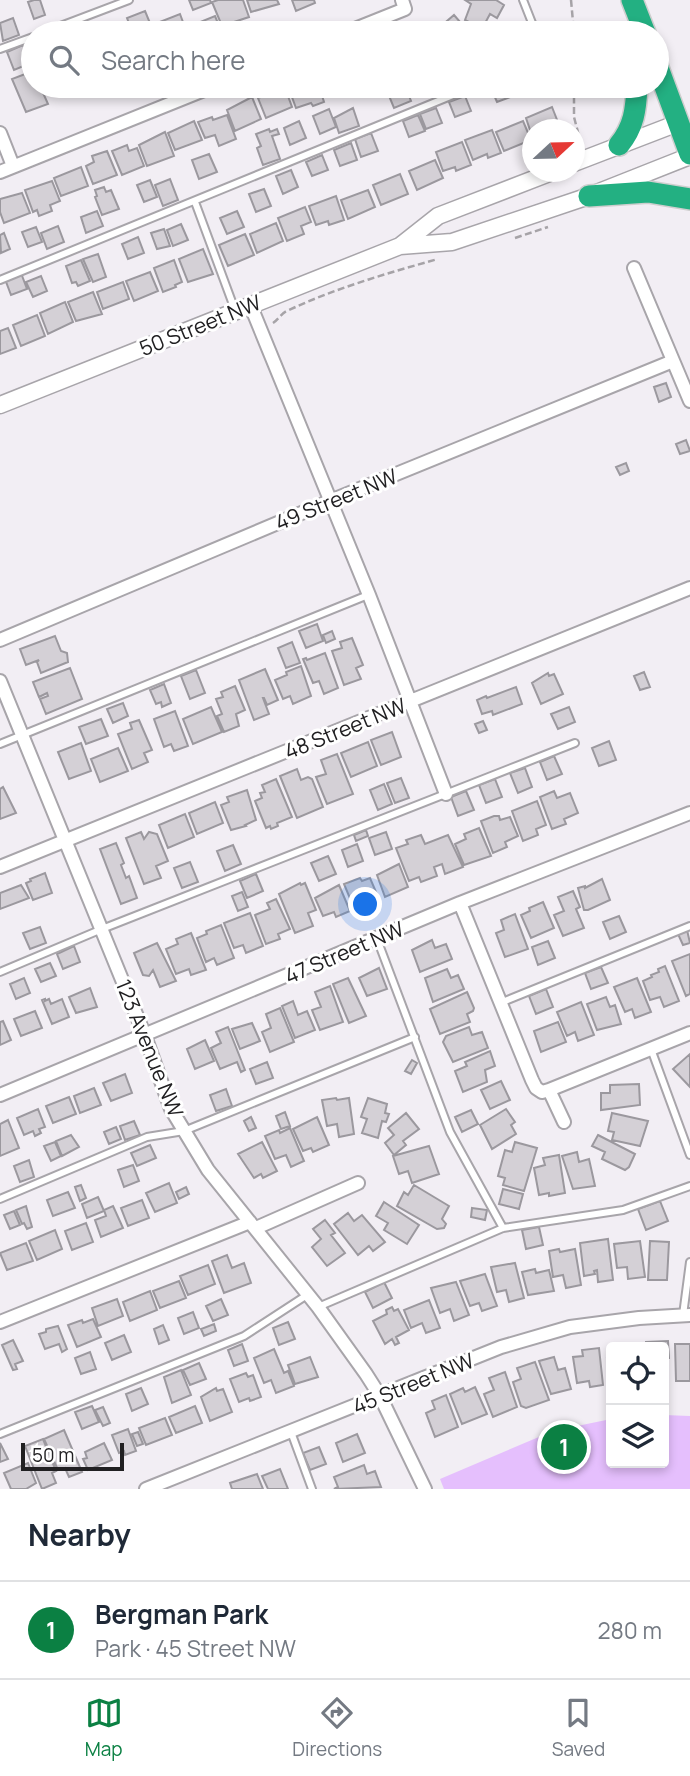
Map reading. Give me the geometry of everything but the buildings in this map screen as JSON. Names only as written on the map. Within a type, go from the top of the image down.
[{"type":"highway","points":[[622,0],[627,21]]},
{"type":"highway","points":[[632,0],[640,21]]},
{"type":"highway","points":[[619,145],[628,135],[635,117],[636,98]]},
{"type":"highway","points":[[669,98],[690,155]]},
{"type":"highway","points":[[589,196],[648,192],[690,199]]},
{"type":"main road","points":[[585,159],[678,123]]},
{"type":"main road","name":"50 Street NW","points":[[0,405],[400,246],[452,242],[589,196],[690,155]]},
{"type":"main road","name":"50 Street NW","points":[[400,246],[438,216],[526,182]]},
{"type":"street","points":[[370,21],[404,5]]},
{"type":"street","points":[[0,172],[184,98]]},
{"type":"street","points":[[0,133],[13,166]]},
{"type":"street","points":[[634,268],[690,401]]},
{"type":"street","points":[[243,307],[330,501],[446,794]]},
{"type":"street","name":"49 Street NW","points":[[0,640],[673,361]]},
{"type":"street","name":"48 Street NW","points":[[0,867],[690,588]]},
{"type":"street","name":"123 Avenue NW","points":[[0,681],[145,1036],[171,1109],[208,1170],[317,1307],[380,1396],[425,1489]]},
{"type":"street","name":"47 Street NW","points":[[0,1095],[460,903],[690,813]]},
{"type":"street","points":[[460,903],[536,1088],[542,1092],[690,1033]]},
{"type":"street","points":[[549,1090],[564,1122]]},
{"type":"street","points":[[0,1322],[358,1183]]},
{"type":"street","name":"45 Street NW","points":[[146,1489],[501,1347],[570,1327],[687,1315]]},
{"type":"lane","points":[[74,21],[129,0]]},
{"type":"lane","points":[[523,0],[531,21]]},
{"type":"lane","points":[[0,49],[21,41]]},
{"type":"lane","points":[[0,280],[446,98]]},
{"type":"lane","points":[[195,202],[243,307]]},
{"type":"lane","points":[[0,744],[369,595]]},
{"type":"lane","points":[[0,972],[102,929],[575,743]]},
{"type":"lane","points":[[500,1003],[690,926]]},
{"type":"lane","points":[[377,938],[450,1132],[503,1228]]},
{"type":"lane","points":[[0,1199],[147,1137],[184,1130],[415,1037]]},
{"type":"lane","points":[[652,1049],[690,1155]]},
{"type":"lane","points":[[317,1307],[503,1228],[623,1210],[690,1186]]},
{"type":"lane","points":[[687,1315],[690,1262]]},
{"type":"lane","points":[[0,1434],[244,1336],[307,1295]]},
{"type":"lane","points":[[291,1431],[312,1489]]},
{"type":"path","points":[[571,0],[572,21]]},
{"type":"path","points":[[574,98],[575,119]]},
{"type":"shaded area","points":[[669,1415],[690,1416],[690,1489],[444,1489],[440,1479],[553,1431],[606,1420],[606,1468],[669,1468]]},
{"type":"place","name":"Bergman Park","points":[[564,1447]]}]
